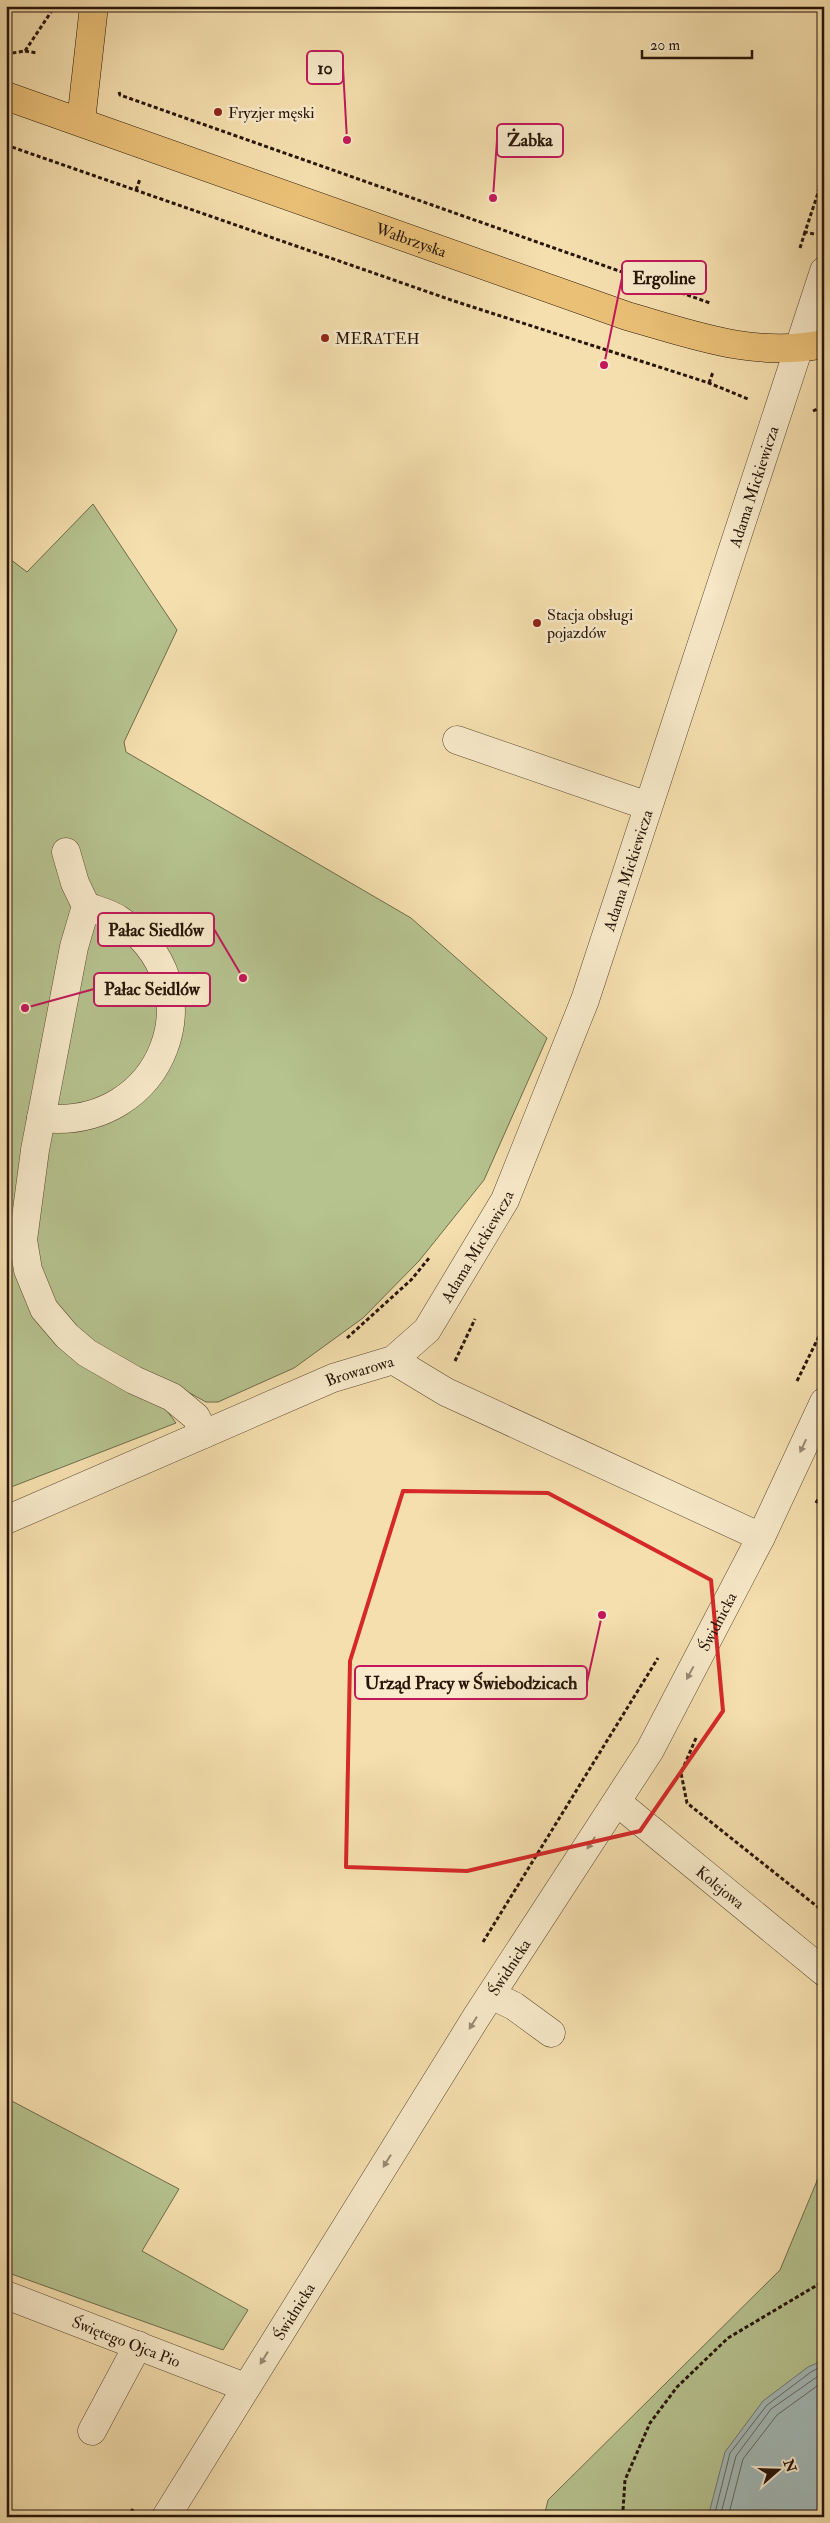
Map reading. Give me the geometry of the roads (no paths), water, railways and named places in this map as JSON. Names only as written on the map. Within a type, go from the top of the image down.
[{"type":"main road","points":[[81,121],[94,6]]},
{"type":"main road","name":"Wałbrzyska","points":[[6,96],[627,316],[723,342],[760,349],[798,349],[824,344]]},
{"type":"street","name":"Adama Mickiewicza","points":[[392,1360],[427,1330],[506,1200],[585,1000],[824,271]]},
{"type":"street","points":[[456,740],[648,806]]},
{"type":"street","points":[[66,852],[75,883],[86,906],[74,948],[41,1118],[23,1240],[28,1270],[44,1310],[54,1325],[87,1353],[134,1380],[172,1397],[196,1417],[204,1434]]},
{"type":"street","points":[[41,1118],[77,1119],[110,1109],[135,1092],[148,1077],[161,1056],[168,1036],[170,1009],[167,990],[155,956],[138,934],[117,918],[86,906]]},
{"type":"street","name":"Browarowa","points":[[6,1520],[333,1378],[392,1360],[446,1392],[761,1536]]},
{"type":"street","name":"Świdnicka","points":[[166,2517],[491,1996],[650,1750],[761,1536],[824,1402]]},
{"type":"street","name":"Kolejowa","points":[[618,1802],[824,1972]]},
{"type":"street","points":[[491,1996],[514,2006],[551,2033]]},
{"type":"street","name":"Świętego Ojca Pio","points":[[6,2295],[246,2387]]},
{"type":"street","points":[[92,2431],[138,2345]]},
{"type":"water","points":[[824,2360],[824,2517],[708,2517],[725,2452],[763,2401],[808,2367]]},
{"type":"place","name":"Fryzjer męski","points":[[218,112]]},
{"type":"place","name":"10","points":[[347,140]]},
{"type":"place","name":"Żabka","points":[[493,198]]},
{"type":"place","name":"MERATEH","points":[[325,338]]},
{"type":"place","name":"Ergoline","points":[[604,365]]},
{"type":"place","name":"Stacja obsługi pojazdów","points":[[537,623]]},
{"type":"place","name":"Pałac Siedlów","points":[[243,978]]},
{"type":"place","name":"Pałac Seidlów","points":[[25,1008]]},
{"type":"place","name":"Urząd Pracy w Świebodzicach","points":[[602,1615]]}]
